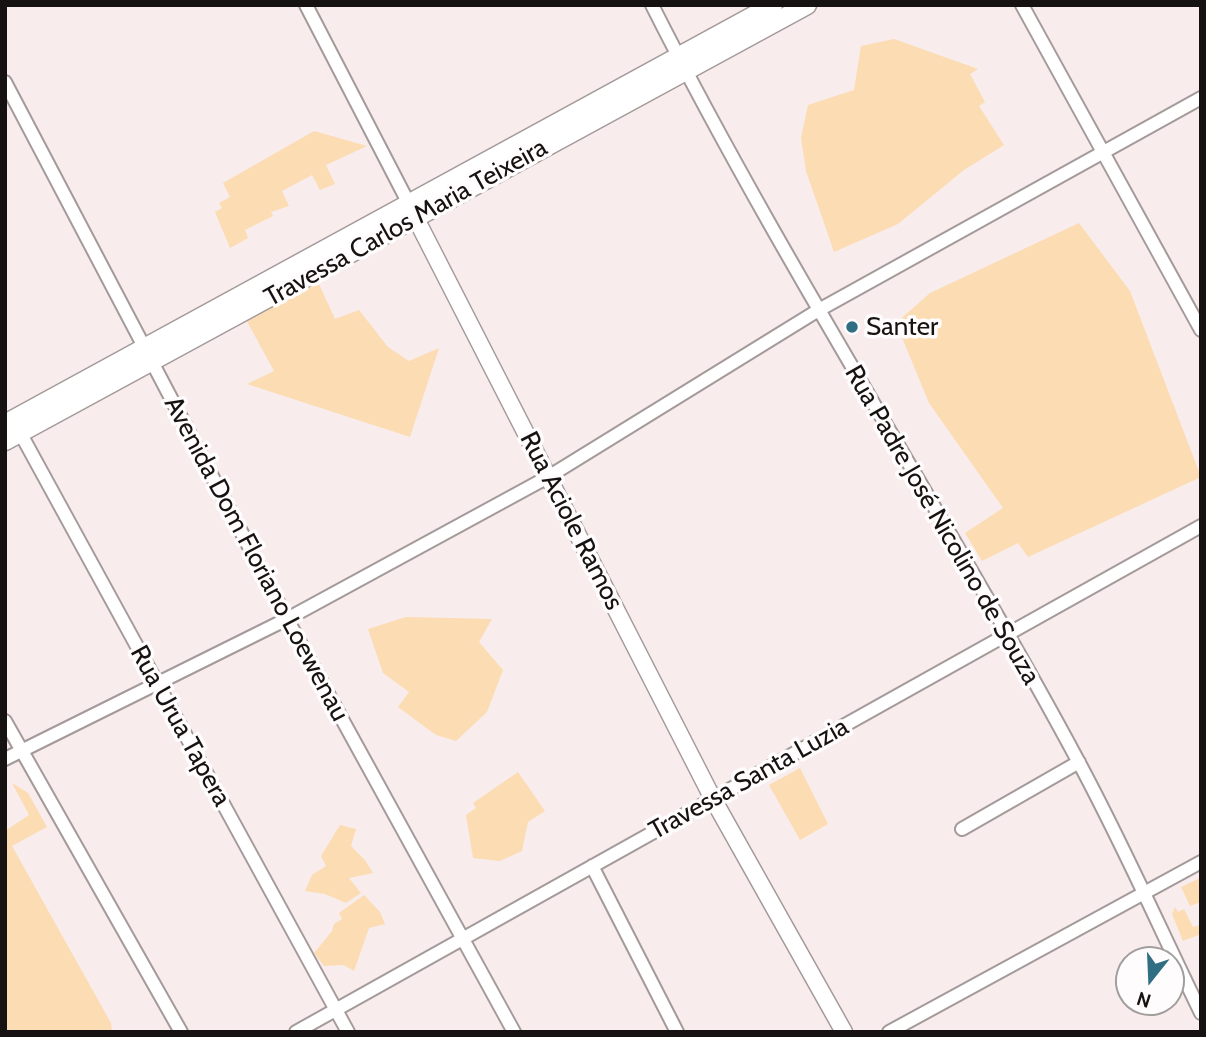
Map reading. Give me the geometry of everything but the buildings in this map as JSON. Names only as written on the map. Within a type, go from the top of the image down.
[{"type":"main road","name":"Travessa Carlos Maria Teixeira","points":[[147,355],[416,218],[682,64],[773,5]]},
{"type":"main road","name":"Travessa Carlos Maria Teixeira","points":[[11,430],[147,355],[408,202],[682,64],[807,5]]},
{"type":"street","name":"Rua Aciole Ramos","points":[[306,5],[713,799],[844,1032]]},
{"type":"street","name":"Rua Padre José Nicolino de Souza","points":[[652,5],[817,310],[1008,635],[1079,762],[1201,1013]]},
{"type":"street","points":[[1022,5],[1201,330]]},
{"type":"street","name":"Avenida Dom Floriano Loewenau","points":[[5,82],[287,619],[514,1032]]},
{"type":"street","points":[[5,759],[287,619],[548,477],[817,310],[1201,98]]},
{"type":"street","name":"Rua Urua Tapera","points":[[11,430],[157,684],[348,1032]]},
{"type":"street","name":"Travessa Santa Luzia","points":[[296,1032],[1201,526]]},
{"type":"street","points":[[5,721],[181,1032]]},
{"type":"street","points":[[962,829],[1079,762]]},
{"type":"street","points":[[889,1032],[1201,862]]},
{"type":"street","points":[[592,866],[677,1032]]},
{"type":"shaded area","points":[[894,39],[978,69],[970,74],[985,102],[979,106],[1004,145],[964,170],[898,224],[834,252],[806,171],[801,138],[808,105],[854,90],[861,46]]},
{"type":"shaded area","points":[[314,131],[367,146],[326,165],[335,184],[320,190],[312,175],[282,191],[289,206],[271,212],[273,216],[245,230],[248,238],[230,248],[215,212],[222,208],[219,203],[230,197],[223,183]]},
{"type":"shaded area","points":[[1079,223],[1130,291],[1201,477],[1028,557],[1018,543],[982,561],[965,533],[1003,508],[929,403],[896,323],[930,293]]},
{"type":"shaded area","points":[[318,282],[335,319],[359,310],[388,347],[409,361],[439,348],[410,437],[247,384],[274,371],[244,316]]},
{"type":"shaded area","points":[[406,617],[492,619],[479,642],[503,670],[487,712],[456,741],[436,735],[398,707],[409,692],[383,673],[368,629]]},
{"type":"shaded area","points":[[800,768],[828,824],[800,840],[769,785]]},
{"type":"shaded area","points":[[518,772],[545,811],[528,822],[522,851],[500,861],[473,858],[466,815],[476,808],[473,803]]},
{"type":"shaded area","points":[[12,783],[28,793],[47,827],[12,846],[111,1023],[112,1032],[5,1032],[5,831],[29,815]]},
{"type":"shaded area","points":[[340,825],[356,829],[351,846],[373,873],[349,878],[361,893],[346,903],[325,894],[305,891],[312,875],[326,866],[321,856]]},
{"type":"shaded area","points":[[1200,878],[1201,902],[1190,906],[1181,887]]},
{"type":"shaded area","points":[[364,895],[380,912],[385,924],[369,928],[354,971],[344,965],[324,966],[314,953],[332,931],[334,924],[342,919],[339,913]]},
{"type":"shaded area","points":[[1175,907],[1178,912],[1184,909],[1193,927],[1201,925],[1201,934],[1183,941],[1172,914]]},
{"type":"place","name":"Santer","points":[[852,327]]}]
